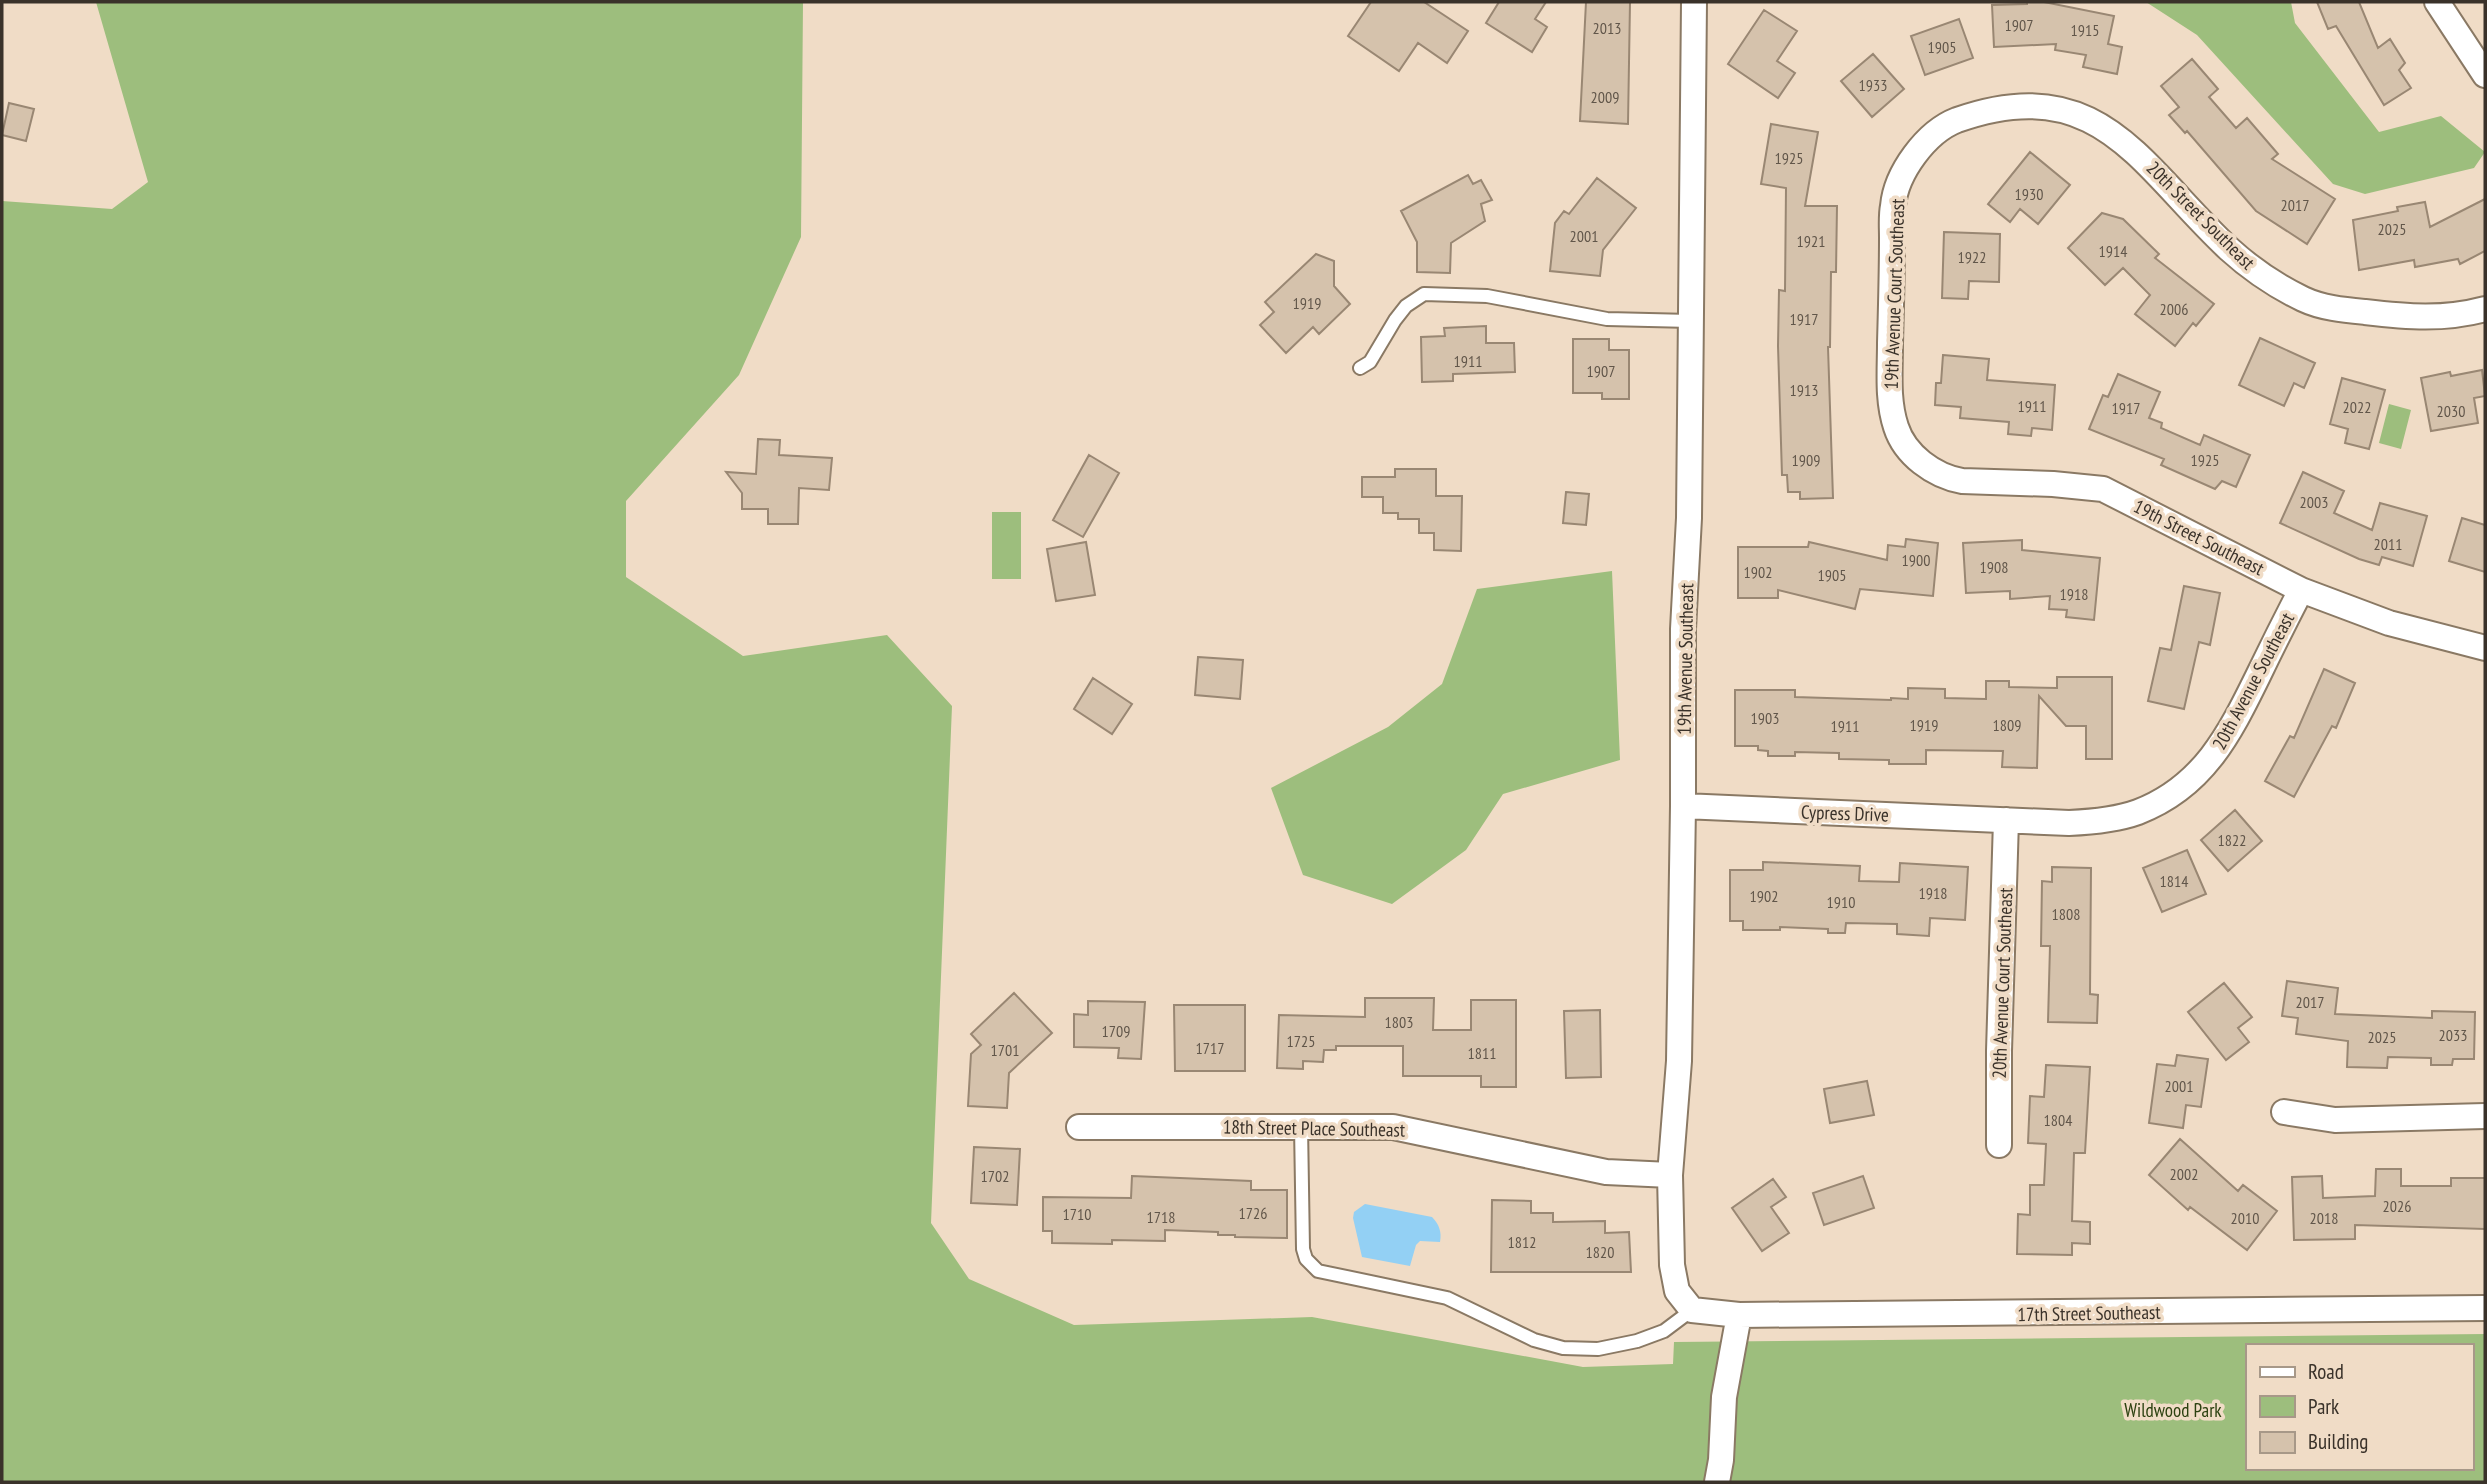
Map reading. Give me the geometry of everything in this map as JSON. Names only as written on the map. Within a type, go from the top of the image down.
[{"type":"street","name":"19th Avenue Southeast","points":[[1692,1310],[1677,1291],[1672,1265],[1670,1175],[1679,1061],[1683,629],[1689,518],[1694,2]]},
{"type":"street","points":[[2437,2],[2485,75]]},
{"type":"street","name":"20th Street Southeast","points":[[1929,140],[1950,123],[1995,109],[2021,107],[2066,110],[2111,131],[2147,162],[2210,230],[2250,267],[2306,301],[2337,309],[2415,318],[2442,318],[2485,309]]},
{"type":"street","name":"19th Avenue Court Southeast","points":[[1911,452],[1903,444],[1895,427],[1890,393],[1893,205],[1907,167],[1929,140]]},
{"type":"street","name":"19th Street Southeast","points":[[1911,452],[1933,471],[1955,480],[2081,485],[2103,489],[2301,590],[2389,623],[2485,648]]},
{"type":"street","name":"20th Avenue Southeast","points":[[2006,820],[2095,821],[2137,812],[2167,799],[2201,771],[2219,750],[2301,590]]},
{"type":"street","name":"Cypress Drive","points":[[1683,806],[2006,820]]},
{"type":"street","name":"20th Avenue Court Southeast","points":[[1999,1145],[2006,820]]},
{"type":"street","points":[[2284,1112],[2335,1120],[2485,1116]]},
{"type":"street","name":"18th Street Place Southeast","points":[[1079,1127],[1393,1127],[1606,1172],[1670,1175]]},
{"type":"street","name":"17th Street Southeast","points":[[1692,1310],[1739,1315],[2485,1308]]},
{"type":"street","points":[[1717,1482],[1721,1460],[1724,1397],[1739,1315]]},
{"type":"lane","points":[[1360,368],[1370,362],[1406,306],[1424,294],[1488,296],[1607,319],[1691,321]]},
{"type":"lane","points":[[1301,1126],[1303,1249],[1306,1259],[1318,1271],[1447,1298],[1534,1340],[1563,1348],[1598,1349],[1637,1341],[1664,1331],[1692,1310]]},
{"type":"green space","name":"Wildwood Park","points":[[96,2],[803,2],[801,237],[739,375],[626,501],[626,577],[743,656],[887,635],[952,706],[931,1223],[969,1279],[1074,1325],[1312,1317],[1583,1367],[1673,1364],[1674,1342],[2485,1334],[2485,1482],[2,1482],[2,201],[112,209],[148,182]]},
{"type":"green space","points":[[2146,2],[2291,2],[2295,23],[2379,132],[2441,116],[2485,152],[2474,168],[2365,194],[2333,184],[2197,35]]},
{"type":"green space","points":[[2389,404],[2411,410],[2401,449],[2379,443]]},
{"type":"green space","points":[[992,512],[1021,512],[1021,579],[992,579]]},
{"type":"green space","points":[[1612,571],[1620,760],[1503,794],[1466,850],[1392,904],[1303,875],[1271,788],[1388,727],[1442,684],[1477,589]]},
{"type":"water","points":[[1365,1204],[1432,1217],[1439,1228],[1440,1242],[1420,1241],[1416,1245],[1410,1266],[1362,1257],[1353,1218],[1354,1212]]},
{"type":"building","points":[[1371,2],[1424,2],[1468,31],[1447,63],[1418,43],[1399,71],[1348,36]]},
{"type":"building","points":[[1499,2],[1546,2],[1535,19],[1547,27],[1532,52],[1486,23]]},
{"type":"building","points":[[1586,2],[1630,2],[1628,124],[1580,121]]},
{"type":"building","points":[[2044,2],[2114,16],[2108,44],[2122,47],[2117,74],[2083,67],[2086,55],[2055,50],[2056,44],[1994,47],[1992,5]]},
{"type":"building","points":[[2317,2],[2359,2],[2378,48],[2390,39],[2405,63],[2399,70],[2411,88],[2384,105],[2336,26],[2328,29]]},
{"type":"building","points":[[1764,10],[1797,31],[1777,61],[1795,73],[1778,98],[1728,64]]},
{"type":"building","points":[[1959,19],[1973,58],[1925,75],[1911,36]]},
{"type":"building","points":[[1873,54],[1904,89],[1872,117],[1841,81]]},
{"type":"building","points":[[2192,59],[2218,89],[2209,97],[2236,128],[2247,118],[2278,154],[2272,159],[2335,199],[2307,244],[2256,211],[2187,131],[2185,133],[2169,115],[2179,107],[2161,86]]},
{"type":"building","points":[[9,103],[34,109],[26,141],[2,135]]},
{"type":"building","points":[[1771,124],[1818,132],[1805,206],[1837,206],[1836,272],[1831,272],[1828,347],[1833,498],[1800,499],[1800,492],[1788,492],[1787,475],[1782,475],[1778,346],[1779,290],[1785,291],[1786,188],[1761,184]]},
{"type":"building","points":[[2030,152],[2070,185],[2038,224],[2020,209],[2010,222],[1988,204]]},
{"type":"building","points":[[1468,175],[1473,184],[1481,180],[1492,200],[1481,204],[1485,221],[1451,243],[1450,273],[1417,272],[1417,242],[1401,211]]},
{"type":"building","points":[[1597,178],[1636,208],[1603,250],[1600,276],[1550,271],[1555,223],[1564,211],[1569,214]]},
{"type":"building","points":[[2485,199],[2485,251],[2460,264],[2458,259],[2415,267],[2414,260],[2359,270],[2353,220],[2398,211],[2397,207],[2425,202],[2430,227]]},
{"type":"building","points":[[2102,213],[2123,219],[2159,254],[2155,258],[2214,304],[2196,326],[2193,323],[2175,346],[2135,314],[2150,295],[2123,268],[2105,285],[2068,248]]},
{"type":"building","points":[[1944,232],[2000,234],[1999,282],[1969,281],[1968,299],[1942,298]]},
{"type":"building","points":[[1316,254],[1334,261],[1334,286],[1350,304],[1319,334],[1313,327],[1286,353],[1260,325],[1274,312],[1265,302]]},
{"type":"building","points":[[1486,326],[1486,343],[1514,343],[1515,372],[1453,374],[1453,381],[1422,382],[1421,337],[1445,336],[1444,328]]},
{"type":"building","points":[[2260,338],[2315,363],[2304,388],[2294,383],[2284,406],[2239,385]]},
{"type":"building","points":[[1573,339],[1609,339],[1609,350],[1629,350],[1629,399],[1602,399],[1602,393],[1573,393]]},
{"type":"building","points":[[1943,355],[1989,359],[1987,380],[2055,385],[2052,430],[2032,428],[2031,436],[2008,434],[2009,422],[1960,418],[1961,407],[1935,405],[1936,383],[1941,383]]},
{"type":"building","points":[[2482,370],[2485,396],[2474,398],[2478,423],[2431,431],[2421,378],[2450,372],[2451,376]]},
{"type":"building","points":[[2118,374],[2160,392],[2149,418],[2162,423],[2161,428],[2200,445],[2204,435],[2250,455],[2236,487],[2222,481],[2215,489],[2161,465],[2164,459],[2089,429],[2103,395],[2108,397]]},
{"type":"building","points":[[2342,378],[2385,390],[2369,449],[2345,443],[2348,429],[2330,424]]},
{"type":"building","points":[[758,439],[780,440],[779,455],[832,458],[829,490],[799,488],[798,524],[768,524],[768,509],[742,509],[742,493],[726,472],[756,474]]},
{"type":"building","points":[[1089,455],[1119,473],[1083,537],[1053,520]]},
{"type":"building","points":[[1395,469],[1436,469],[1436,496],[1462,496],[1461,551],[1434,550],[1434,533],[1419,533],[1419,519],[1398,519],[1398,513],[1383,513],[1383,497],[1362,497],[1362,477],[1395,477]]},
{"type":"building","points":[[2303,472],[2344,491],[2334,513],[2372,530],[2380,503],[2427,516],[2413,566],[2382,557],[2379,565],[2359,559],[2280,523]]},
{"type":"building","points":[[1566,492],[1589,494],[1586,525],[1563,523]]},
{"type":"building","points":[[2462,518],[2485,525],[2485,572],[2449,561]]},
{"type":"building","points":[[1906,539],[1938,543],[1933,596],[1860,589],[1855,609],[1778,590],[1778,598],[1738,598],[1738,547],[1808,547],[1809,542],[1887,560],[1888,545],[1905,547]]},
{"type":"building","points":[[2022,540],[2022,550],[2100,558],[2094,620],[2066,617],[2067,610],[2049,609],[2050,596],[2010,599],[2010,591],[1966,593],[1963,543]]},
{"type":"building","points":[[1086,542],[1095,595],[1056,601],[1047,549]]},
{"type":"building","points":[[2184,586],[2220,593],[2210,645],[2199,642],[2184,709],[2148,701],[2160,648],[2171,650]]},
{"type":"building","points":[[1198,657],[1243,660],[1240,699],[1195,695]]},
{"type":"building","points":[[2324,669],[2355,683],[2336,728],[2332,726],[2294,797],[2265,781],[2290,736],[2294,738]]},
{"type":"building","points":[[2057,677],[2112,677],[2112,759],[2086,759],[2086,726],[2066,726],[2039,696],[2037,768],[2002,767],[2003,751],[1926,750],[1926,764],[1889,764],[1889,760],[1839,759],[1839,753],[1795,752],[1795,756],[1768,756],[1768,751],[1758,750],[1758,746],[1735,746],[1735,690],[1795,690],[1795,697],[1891,700],[1908,699],[1908,688],[1945,689],[1945,698],[1986,699],[1986,681],[2009,681],[2009,687],[2057,688]]},
{"type":"building","points":[[1093,678],[1132,704],[1112,734],[1074,709]]},
{"type":"building","points":[[2235,810],[2262,841],[2228,871],[2201,840]]},
{"type":"building","points":[[2187,850],[2206,894],[2162,912],[2143,868]]},
{"type":"building","points":[[1763,862],[1860,866],[1859,881],[1899,882],[1900,863],[1968,867],[1965,920],[1930,918],[1929,936],[1897,934],[1897,924],[1846,923],[1845,933],[1828,933],[1828,929],[1780,927],[1780,930],[1743,930],[1743,921],[1730,921],[1730,870],[1763,870]]},
{"type":"building","points":[[2052,867],[2091,868],[2090,994],[2098,995],[2097,1023],[2048,1022],[2050,946],[2041,946],[2042,881],[2052,882]]},
{"type":"building","points":[[2287,981],[2338,988],[2335,1014],[2432,1018],[2432,1011],[2475,1012],[2474,1059],[2453,1059],[2452,1065],[2431,1065],[2431,1058],[2388,1057],[2387,1068],[2347,1067],[2348,1041],[2296,1034],[2298,1018],[2282,1016]]},
{"type":"building","points":[[2224,983],[2252,1017],[2238,1028],[2249,1042],[2226,1060],[2188,1012]]},
{"type":"building","points":[[1014,993],[1052,1033],[1009,1073],[1007,1108],[968,1106],[971,1054],[981,1045],[971,1034]]},
{"type":"building","points":[[1365,998],[1434,998],[1433,1030],[1471,1030],[1471,1000],[1516,1000],[1516,1087],[1481,1087],[1481,1076],[1403,1076],[1403,1046],[1336,1046],[1336,1050],[1324,1050],[1323,1062],[1303,1061],[1303,1069],[1277,1068],[1279,1015],[1365,1017]]},
{"type":"building","points":[[1088,1001],[1145,1002],[1141,1059],[1118,1058],[1119,1048],[1074,1047],[1074,1014],[1088,1015]]},
{"type":"building","points":[[1174,1005],[1245,1005],[1245,1071],[1175,1071]]},
{"type":"building","points":[[1600,1010],[1601,1077],[1566,1078],[1564,1011]]},
{"type":"building","points":[[2177,1055],[2208,1059],[2201,1107],[2186,1105],[2183,1128],[2149,1123],[2157,1064],[2175,1066]]},
{"type":"building","points":[[2046,1065],[2090,1067],[2085,1153],[2074,1153],[2072,1221],[2090,1222],[2090,1244],[2072,1243],[2072,1255],[2017,1254],[2018,1214],[2030,1215],[2030,1185],[2044,1185],[2046,1144],[2028,1143],[2030,1096],[2044,1097]]},
{"type":"building","points":[[1867,1081],[1874,1115],[1830,1123],[1824,1089]]},
{"type":"building","points":[[2180,1139],[2238,1191],[2243,1185],[2277,1211],[2247,1250],[2190,1207],[2188,1210],[2149,1175]]},
{"type":"building","points":[[974,1147],[1020,1149],[1017,1205],[971,1203]]},
{"type":"building","points":[[2376,1169],[2401,1169],[2401,1186],[2451,1186],[2451,1178],[2485,1178],[2485,1229],[2355,1225],[2355,1239],[2294,1240],[2292,1177],[2322,1176],[2323,1198],[2375,1196]]},
{"type":"building","points":[[1132,1176],[1251,1181],[1251,1190],[1287,1190],[1287,1238],[1235,1237],[1218,1235],[1218,1232],[1165,1230],[1165,1241],[1052,1243],[1052,1231],[1043,1231],[1043,1197],[1131,1198]]},
{"type":"building","points":[[1863,1176],[1874,1208],[1824,1225],[1813,1193]]},
{"type":"building","points":[[1773,1179],[1786,1197],[1771,1207],[1789,1233],[1762,1251],[1732,1208]]},
{"type":"building","points":[[1492,1200],[1531,1201],[1531,1213],[1553,1213],[1553,1222],[1605,1221],[1605,1233],[1629,1232],[1631,1272],[1491,1272]]}]
